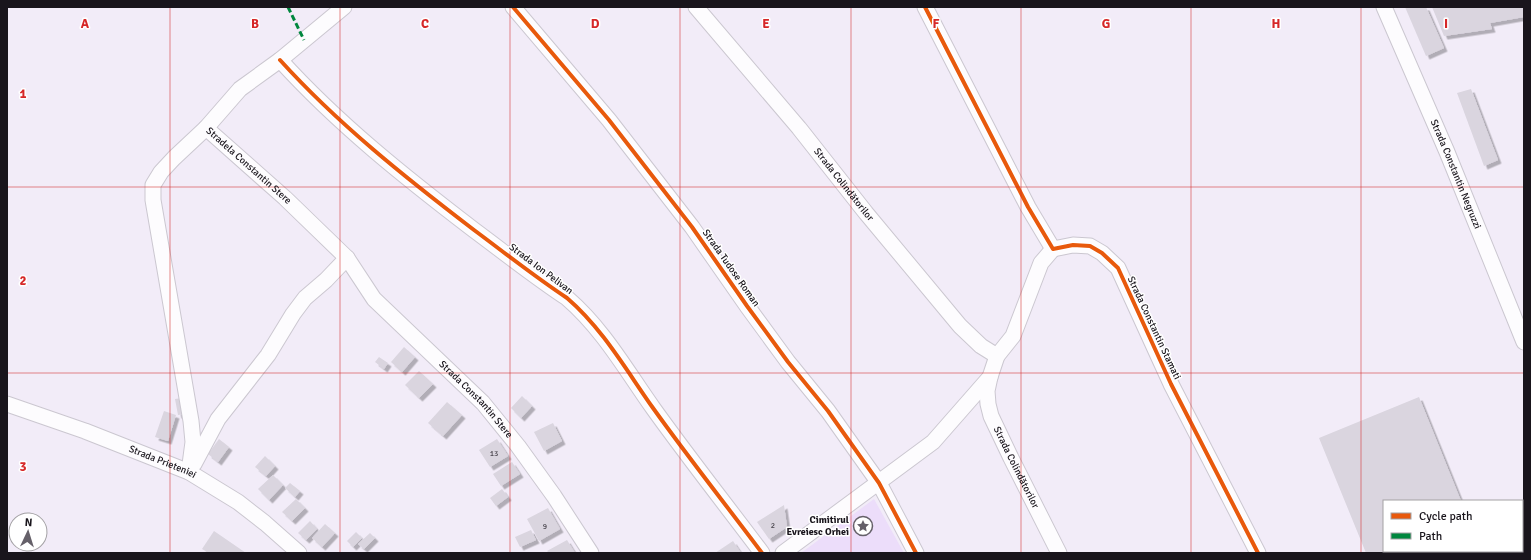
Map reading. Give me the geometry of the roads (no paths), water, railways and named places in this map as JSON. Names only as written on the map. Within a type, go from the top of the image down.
[{"type":"street","points":[[206,128],[240,89],[280,60],[344,7]]},
{"type":"street","name":"Strada Tudose Roman","points":[[513,7],[609,120],[682,214],[788,362],[828,411],[879,483],[916,553]]},
{"type":"street","name":"Strada Colindătorilor","points":[[696,7],[799,128],[866,213],[960,326],[981,346],[998,356]]},
{"type":"street","points":[[912,7],[935,27]]},
{"type":"street","points":[[783,553],[933,442],[990,377],[998,356],[1013,336],[1041,263],[1053,249],[1028,208],[925,7]]},
{"type":"street","name":"Strada Constantin Negruzzi","points":[[1384,7],[1447,152],[1524,342]]},
{"type":"street","name":"Strada Ion Pelivan","points":[[280,60],[305,88],[354,133],[429,195],[567,298],[583,312],[603,336],[653,408],[762,553]]},
{"type":"street","name":"Stradela Constantin Stere","points":[[189,472],[193,442],[191,421],[153,200],[153,185],[161,172],[206,128],[285,198],[347,258]]},
{"type":"street","name":"Strada Constantin Stamati","points":[[1053,249],[1073,245],[1090,246],[1102,253],[1118,268],[1171,384],[1258,553]]},
{"type":"street","points":[[189,472],[218,419],[268,355],[293,314],[305,298],[326,280],[347,258]]},
{"type":"street","name":"Strada Constantin Stere","points":[[347,258],[374,299],[484,403],[545,483],[591,553]]},
{"type":"street","name":"Strada Colindătorilor","points":[[990,377],[987,390],[991,416],[1059,553]]},
{"type":"street","name":"Strada Prieteniei","points":[[7,404],[85,431],[189,472],[238,502],[265,523],[299,553]]},
{"type":"place","name":"Cimitirul Evreiesc Orhei","points":[[863,526]]}]
